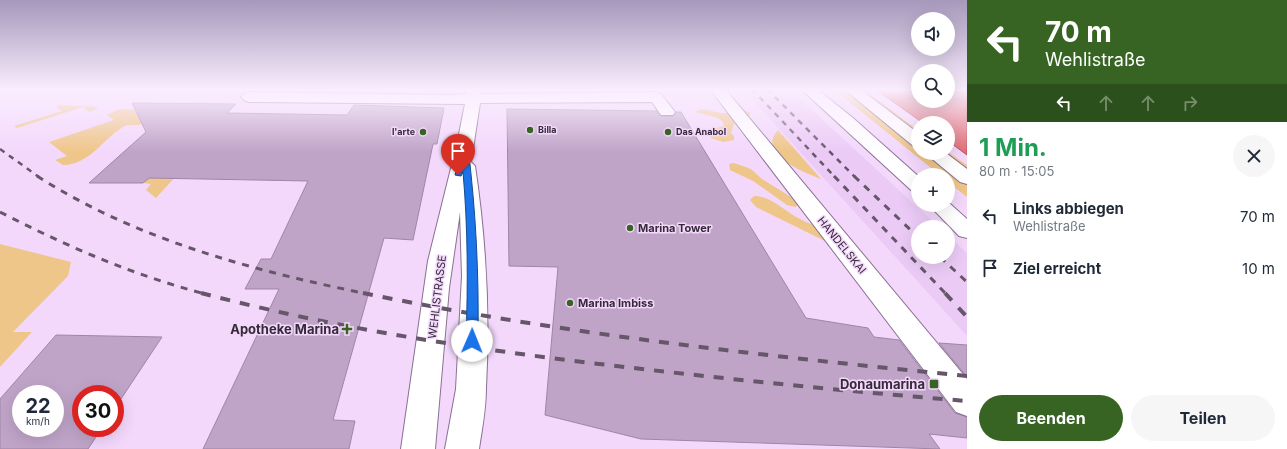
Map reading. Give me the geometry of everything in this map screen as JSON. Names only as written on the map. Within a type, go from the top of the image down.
[{"type":"street","name":"WEHLISTRASSE","points":[[418,449],[438,276],[448,217],[471,110]]},
{"type":"street","name":"HANDELSKAI","points":[[734,110],[967,402]]},
{"type":"street","points":[[834,110],[911,180]]},
{"type":"street","points":[[879,110],[911,135]]},
{"type":"street","name":"WEHLISTRASSE","points":[[462,449],[471,389],[474,276],[471,211],[464,147]]},
{"type":"street","points":[[943,160],[967,178]]},
{"type":"street","points":[[947,212],[967,231]]},
{"type":"shaded area","points":[[61,110],[74,110],[17,128],[14,126],[62,111]]},
{"type":"shaded area","points":[[118,110],[135,110],[136,114],[147,121],[140,125],[129,125],[123,127],[81,161],[63,165],[55,160],[67,156],[49,142],[114,120],[107,115]]},
{"type":"shaded area","points":[[699,110],[706,110],[725,113],[743,110],[750,113],[750,115],[735,121],[731,133],[734,136],[734,140],[723,142],[711,138],[709,134],[713,129],[724,126],[723,122],[718,118],[695,112]]},
{"type":"shaded area","points":[[762,110],[812,110],[911,201],[911,212],[923,212],[931,220],[911,220],[911,264],[955,264],[955,242],[967,253],[967,336]]},
{"type":"shaded area","points":[[859,110],[891,110],[911,125],[911,152]]},
{"type":"shaded area","points":[[905,110],[967,110],[967,155],[955,146],[955,116],[913,116]]},
{"type":"shaded area","points":[[778,130],[821,179],[794,167],[777,154],[773,147],[773,139]]},
{"type":"shaded area","points":[[217,131],[156,198],[146,190],[151,184],[143,183],[156,170]]},
{"type":"shaded area","points":[[955,157],[967,165],[967,197],[955,188],[955,168],[931,168],[921,160],[955,160]]},
{"type":"shaded area","points":[[734,163],[751,169],[762,179],[799,202],[799,205],[795,207],[787,205],[753,181],[730,170],[729,164]]},
{"type":"shaded area","points":[[754,196],[773,201],[794,216],[808,223],[842,233],[848,236],[854,245],[833,245],[756,207],[750,200]]},
{"type":"shaded area","points":[[0,244],[71,262],[68,276],[13,332],[32,332],[0,367]]},
{"type":"building","points":[[135,110],[230,110],[227,113],[347,115],[351,110],[444,110],[437,144],[433,144],[413,240],[384,238],[333,420],[355,421],[349,449],[203,449],[279,289],[245,289],[261,259],[271,259],[308,181],[149,178],[143,183],[89,183],[146,132]]},
{"type":"building","points":[[507,110],[657,111],[661,116],[673,116],[676,112],[681,112],[806,318],[868,328],[874,337],[899,340],[955,413],[967,417],[967,438],[929,434],[940,449],[641,439],[545,415],[558,267],[509,266]]},
{"type":"building","points":[[56,335],[162,337],[124,394],[124,385],[72,385],[72,437],[96,437],[88,449],[0,449],[0,399],[12,385],[12,437],[64,437],[64,385],[12,385]]},
{"type":"building","points":[[939,343],[967,345],[967,377]]},
{"type":"railway","points":[[772,110],[835,177]]},
{"type":"railway","points":[[788,110],[854,176]]},
{"type":"railway","points":[[0,149],[39,177]]},
{"type":"railway","points":[[37,176],[75,199],[115,218],[197,250],[282,275],[368,294]]},
{"type":"railway","points":[[834,176],[946,294]]},
{"type":"railway","points":[[854,176],[911,230]]},
{"type":"railway","points":[[0,212],[100,259],[152,278],[205,294]]},
{"type":"railway","points":[[948,264],[967,282]]},
{"type":"railway","points":[[201,293],[205,294]]},
{"type":"railway","points":[[363,293],[368,294]]},
{"type":"railway","points":[[945,293],[967,317]]},
{"type":"railway","points":[[205,294],[347,326],[493,350],[732,379],[967,401]]},
{"type":"railway","points":[[368,294],[438,308],[588,332],[740,352],[967,376]]},
{"type":"place","name":"Billa","points":[[530,130]]},
{"type":"place","name":"l'arte","points":[[423,132]]},
{"type":"place","name":"Das Anabol","points":[[668,132]]},
{"type":"place","name":"Marina Tower","points":[[630,228]]},
{"type":"place","name":"Marina Imbiss","points":[[570,303]]},
{"type":"place","name":"Apotheke Marina","points":[[347,329]]},
{"type":"place","name":"Donaumarina","points":[[934,384]]},
{"type":"route","points":[[458,175],[464,147],[471,211],[474,276],[472,341]]}]
